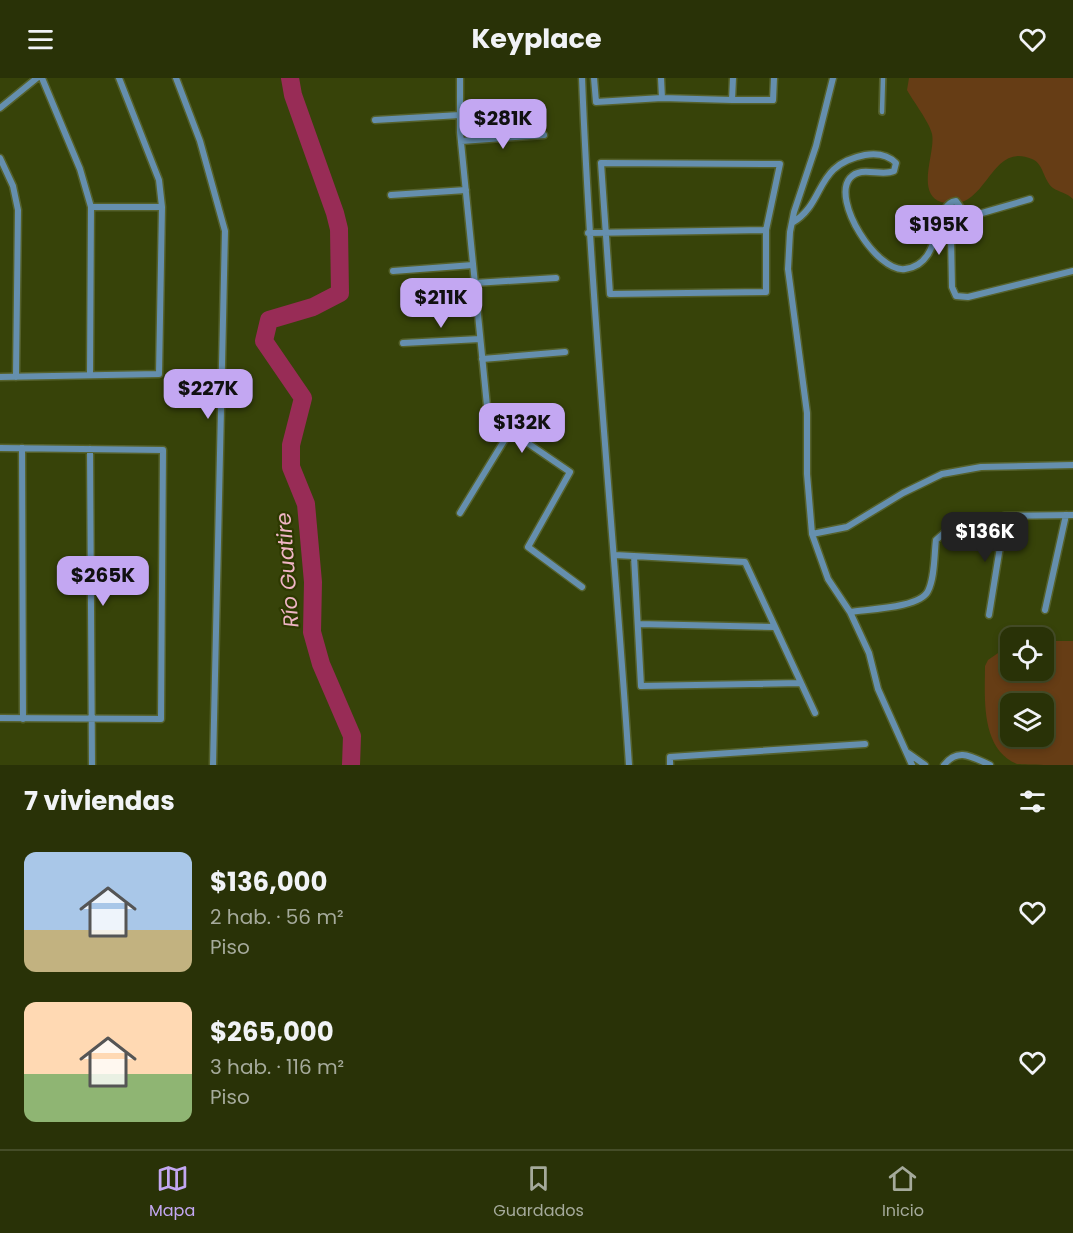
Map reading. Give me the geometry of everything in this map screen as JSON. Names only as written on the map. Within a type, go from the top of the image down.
[{"type":"street","points":[[0,108],[37,78]]},
{"type":"street","points":[[42,78],[80,169],[91,207],[90,375]]},
{"type":"street","points":[[0,377],[159,374],[162,207],[159,180],[119,78]]},
{"type":"street","points":[[176,78],[200,141],[225,231],[213,765]]},
{"type":"street","points":[[460,78],[461,141],[488,416],[570,472],[528,547],[582,587]]},
{"type":"street","points":[[582,78],[588,233],[615,555],[629,765]]},
{"type":"street","points":[[594,78],[596,102],[662,98],[773,100],[774,78]]},
{"type":"street","points":[[661,78],[662,98]]},
{"type":"street","points":[[732,100],[733,78]]},
{"type":"street","points":[[833,78],[816,146],[805,174],[792,223],[788,269],[807,413],[807,474],[812,534],[828,579],[850,612],[869,653],[878,689],[912,765]]},
{"type":"street","points":[[375,120],[460,115]]},
{"type":"street","points":[[461,141],[544,135]]},
{"type":"street","points":[[792,223],[799,219],[813,201],[831,170],[842,162],[872,155],[891,158],[897,166],[889,173],[867,171],[851,176],[846,190],[850,214],[856,225],[869,246],[889,266],[901,270],[909,269],[925,258],[936,240],[947,204],[956,201],[962,207],[963,214],[952,229],[951,237],[952,287],[956,296],[968,297],[1073,271]]},
{"type":"street","points":[[0,158],[12,186],[18,210],[16,377]]},
{"type":"street","points":[[601,163],[780,164],[766,230],[766,292],[610,294],[601,163]]},
{"type":"street","points":[[392,195],[466,190]]},
{"type":"street","points":[[963,214],[982,213],[1030,199]]},
{"type":"street","points":[[91,207],[162,207]]},
{"type":"street","points":[[588,233],[766,230]]},
{"type":"street","points":[[393,271],[473,265]]},
{"type":"street","points":[[475,284],[556,278]]},
{"type":"street","points":[[402,343],[480,339]]},
{"type":"street","points":[[482,359],[565,352]]},
{"type":"street","points":[[460,513],[510,431]]},
{"type":"street","points":[[0,448],[163,450],[161,719],[0,718]]},
{"type":"street","points":[[22,448],[23,719]]},
{"type":"street","points":[[90,449],[92,765]]},
{"type":"street","points":[[812,534],[847,527],[903,493],[942,474],[981,467],[1073,465]]},
{"type":"street","points":[[850,612],[920,600],[929,588],[936,540],[944,530],[953,525],[1005,516],[1069,515],[1045,610]]},
{"type":"street","points":[[989,615],[1005,516]]},
{"type":"street","points":[[615,555],[745,562],[815,713]]},
{"type":"street","points":[[634,556],[641,686],[801,683]]},
{"type":"street","points":[[638,624],[775,627]]},
{"type":"street","points":[[670,765],[669,757],[864,744]]},
{"type":"street","points":[[905,751],[925,765]]},
{"type":"street","points":[[944,765],[950,757],[964,753],[990,765]]},
{"type":"lane","points":[[882,112],[883,78]]},
{"type":"shaded area","points":[[909,78],[1073,78],[1073,199],[1050,185],[1036,161],[1017,156],[1006,160],[996,168],[969,199],[957,203],[941,202],[933,197],[928,181],[931,129],[907,90]]},
{"type":"shaded area","points":[[1054,641],[1073,641],[1073,765],[1017,764],[1005,757],[996,747],[985,707],[985,666],[988,660],[1000,652],[1000,681],[1054,681]]},
{"type":"waterway","name":"Río Guatire","points":[[290,78],[293,95],[339,229],[340,293],[313,307],[269,320],[264,341],[303,398],[291,445],[291,467],[306,504],[313,582],[312,632],[321,664],[352,736],[351,765]]}]
